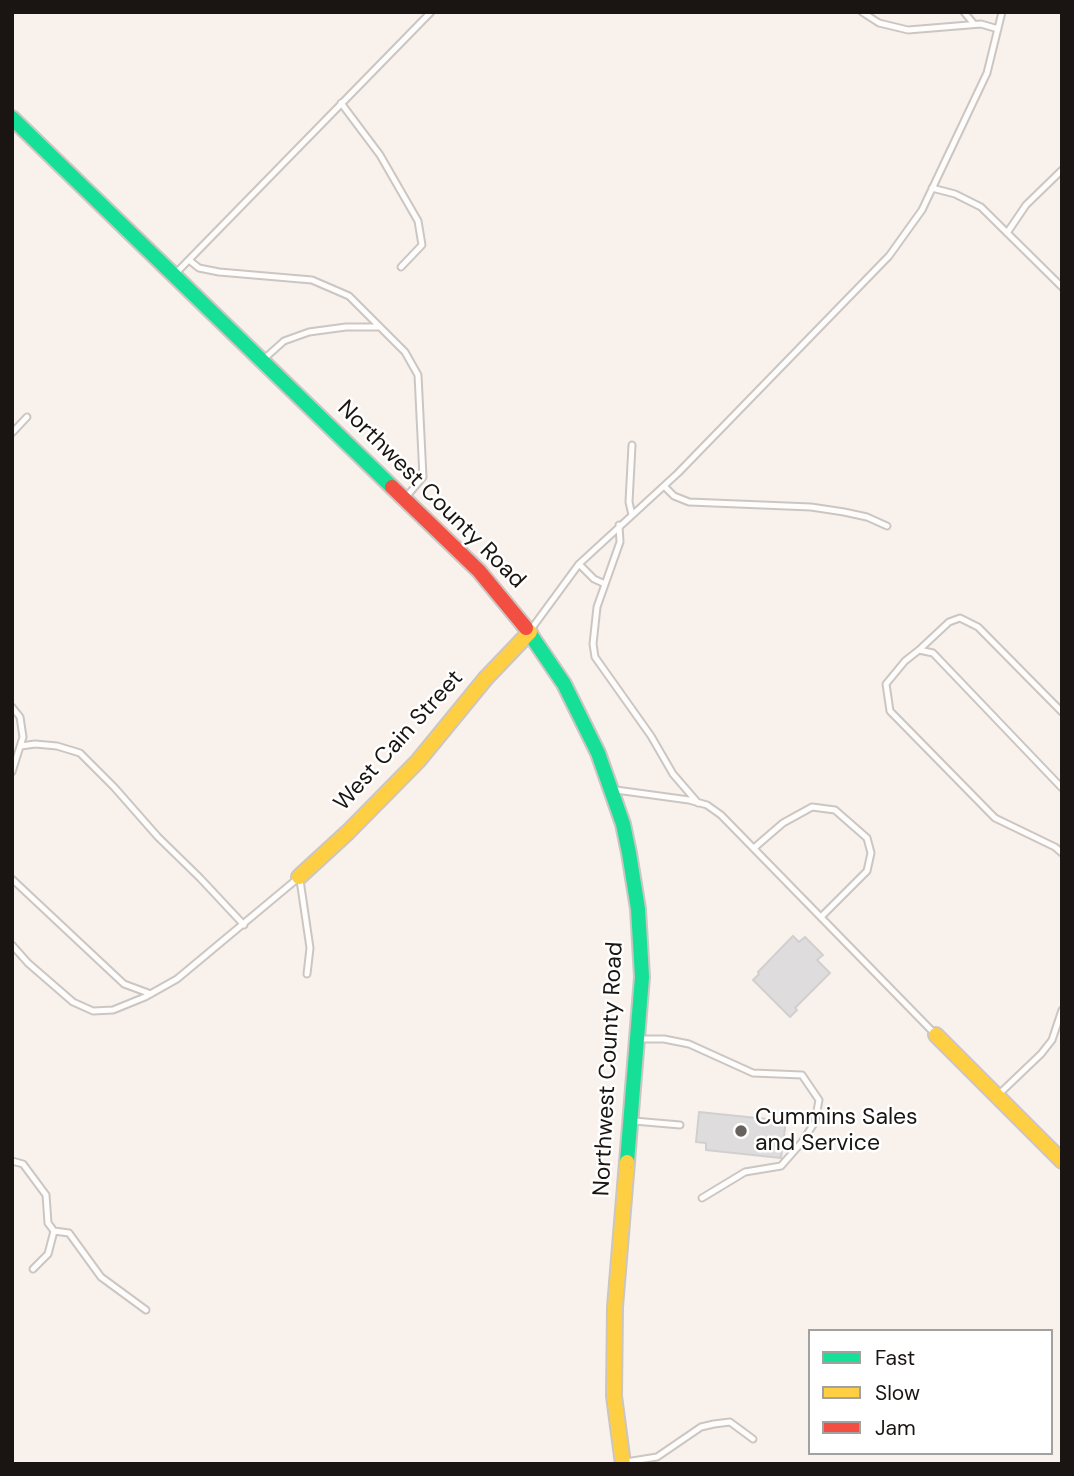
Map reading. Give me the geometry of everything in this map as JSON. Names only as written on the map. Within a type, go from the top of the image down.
[{"type":"main road","name":"Northwest County Road","points":[[12,118],[479,571],[530,632],[581,715],[612,790],[629,853],[638,909],[642,977],[614,1354],[614,1396],[623,1463]]},
{"type":"main road","name":"West Cain Street","points":[[299,877],[418,761],[486,678],[530,632]]},
{"type":"main road","points":[[936,1035],[1062,1161]]},
{"type":"lane","points":[[173,275],[431,12]]},
{"type":"lane","points":[[862,12],[879,23],[908,30],[974,24],[998,29]]},
{"type":"lane","points":[[964,12],[974,24]]},
{"type":"lane","points":[[530,632],[579,564],[664,486],[889,256],[922,210],[986,73],[1002,12]]},
{"type":"lane","points":[[341,103],[380,155],[418,221],[422,245],[401,267]]},
{"type":"lane","points":[[1007,233],[1027,205],[1062,170]]},
{"type":"lane","points":[[932,188],[955,194],[981,207],[1062,287]]},
{"type":"lane","points":[[189,260],[199,268],[219,272],[312,280],[349,296],[405,352],[418,375],[423,477],[404,499]]},
{"type":"lane","points":[[262,361],[284,341],[309,332],[346,327],[380,327]]},
{"type":"lane","points":[[12,433],[27,417]]},
{"type":"lane","points":[[632,445],[629,502],[632,515]]},
{"type":"lane","points":[[664,486],[674,496],[689,502],[811,507],[867,517],[887,526]]},
{"type":"lane","points":[[619,525],[620,542],[597,607],[593,644],[596,657],[651,736],[673,774],[698,803]]},
{"type":"lane","points":[[579,564],[594,579],[605,584]]},
{"type":"lane","points":[[1062,712],[978,627],[960,618],[950,622],[905,661],[886,684],[890,711],[995,818],[1062,853]]},
{"type":"lane","points":[[919,650],[933,653],[1062,788]]},
{"type":"lane","points":[[12,707],[20,717],[23,737],[12,772]]},
{"type":"lane","points":[[21,746],[57,746],[80,753],[244,925]]},
{"type":"lane","points":[[612,790],[698,803],[721,815],[936,1035]]},
{"type":"lane","points":[[754,848],[783,824],[812,807],[835,810],[867,838],[871,853],[867,871],[821,917]]},
{"type":"lane","points":[[12,944],[28,963],[73,1002],[93,1011],[113,1010],[177,979],[299,877]]},
{"type":"lane","points":[[299,877],[310,948],[307,974]]},
{"type":"lane","points":[[12,879],[124,984],[151,993]]},
{"type":"lane","points":[[997,1096],[1052,1040],[1062,1010]]},
{"type":"lane","points":[[637,1039],[664,1039],[689,1044],[752,1073],[802,1075],[819,1100],[815,1122],[781,1166],[745,1172],[702,1198]]},
{"type":"lane","points":[[631,1121],[680,1125]]},
{"type":"lane","points":[[12,1161],[23,1164],[46,1195],[48,1223],[54,1231],[69,1233],[101,1277],[146,1310]]},
{"type":"lane","points":[[33,1269],[48,1254],[54,1231]]},
{"type":"lane","points":[[623,1463],[657,1457],[701,1427],[714,1424],[730,1422],[753,1439]]},
{"type":"building","points":[[793,936],[799,942],[805,937],[823,955],[817,960],[830,973],[795,1008],[797,1010],[790,1017],[753,980]]},
{"type":"building","name":"Cummins Sales and Service","points":[[699,1112],[786,1121],[781,1158],[706,1150],[706,1143],[696,1142]]},
{"type":"traffic: fast","points":[[12,118],[392,487]]},
{"type":"traffic: fast","points":[[526,628],[564,684],[598,753],[623,824],[629,853],[638,909],[642,977],[627,1162]]},
{"type":"traffic: slow","points":[[299,877],[418,761],[486,678],[530,632]]},
{"type":"traffic: slow","points":[[936,1035],[1062,1161]]},
{"type":"traffic: slow","points":[[623,1464],[614,1396],[615,1307],[627,1162]]},
{"type":"traffic: jam","points":[[392,487],[479,571],[526,628]]},
{"type":"place","name":"Cummins Sales and Service","points":[[741,1131]]}]
